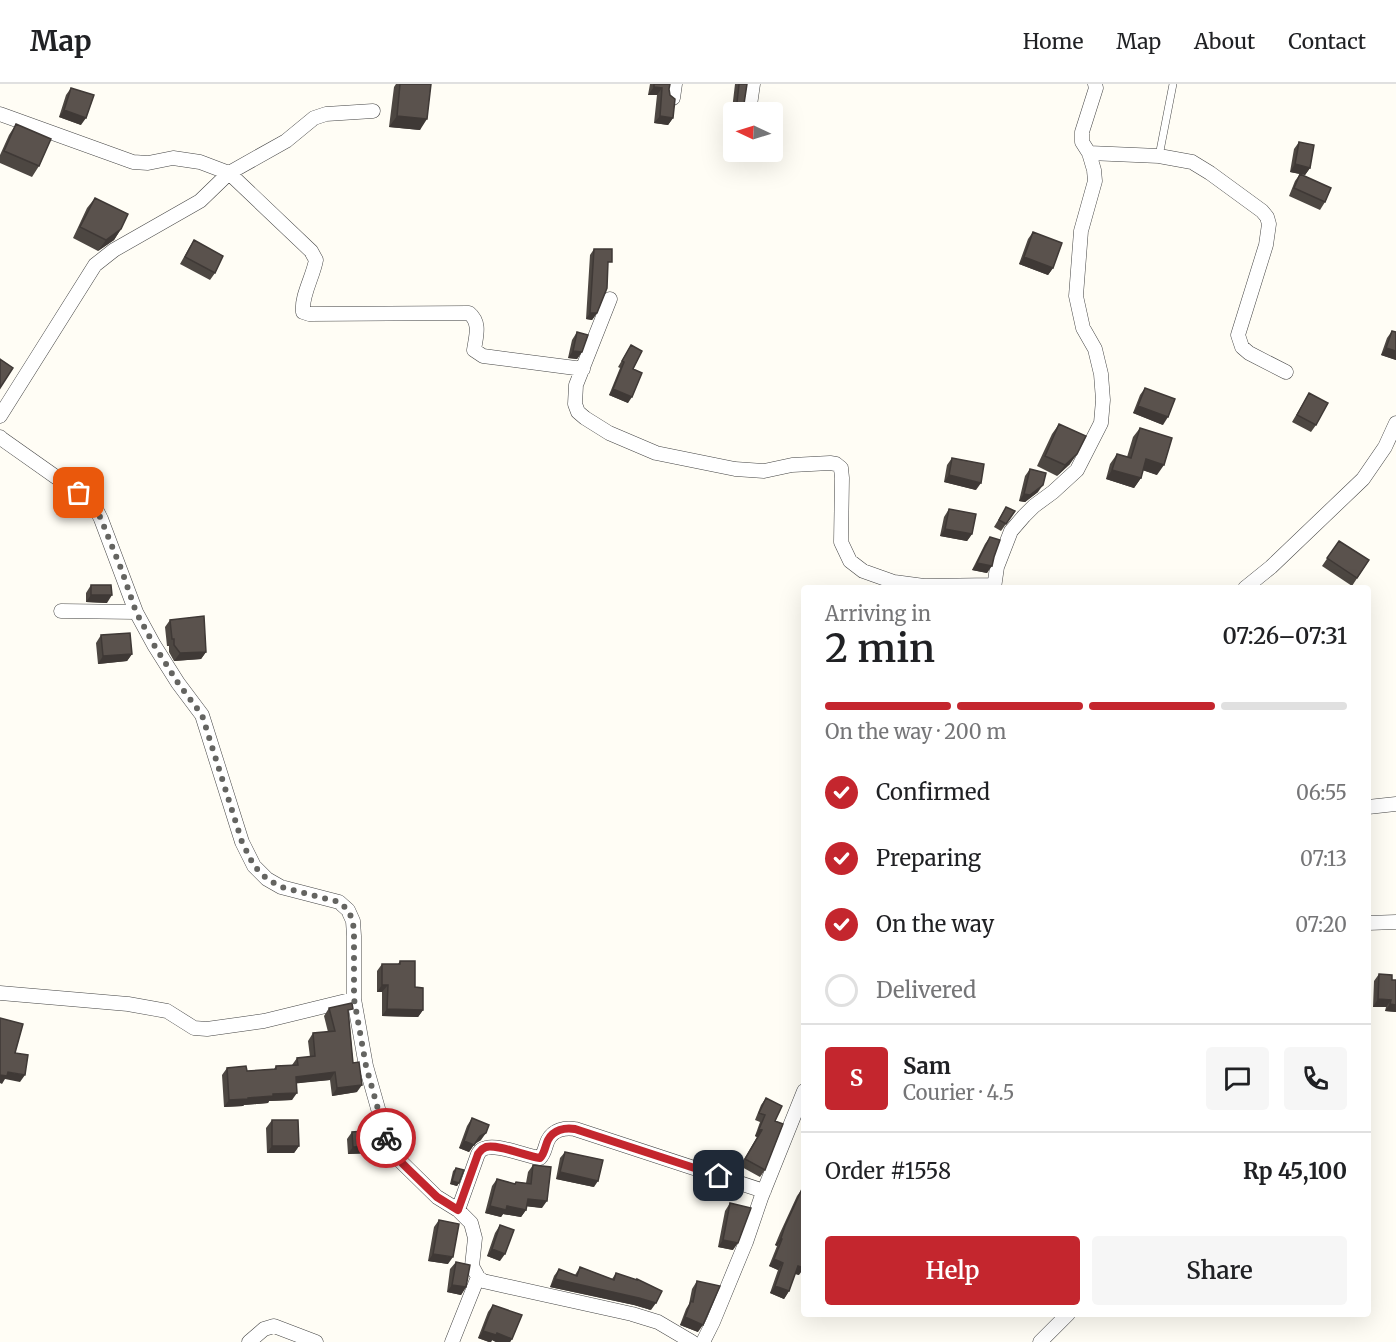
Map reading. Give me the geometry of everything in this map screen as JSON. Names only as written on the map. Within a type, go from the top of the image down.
[{"type":"street","points":[[750,102],[753,84]]},
{"type":"street","points":[[994,585],[997,567],[1011,531],[1029,511],[1077,470],[1101,423],[1103,400],[1101,374],[1095,349],[1083,328],[1076,296],[1081,231],[1095,181],[1089,153],[1082,142],[1082,132],[1096,88],[1095,84]]},
{"type":"street","points":[[0,416],[95,265],[114,250],[200,201],[229,173],[286,141],[314,118],[326,114],[373,111]]},
{"type":"street","points":[[0,114],[133,162],[147,164],[173,158],[200,162],[229,173],[311,251],[316,260],[302,305],[303,312],[309,314],[469,313],[475,318],[477,326],[474,350],[483,356],[583,369]]},
{"type":"street","points":[[1089,153],[1159,156],[1192,162],[1268,217],[1266,245],[1238,335],[1242,347],[1249,353],[1286,372]]},
{"type":"street","points":[[610,299],[576,385],[575,404],[578,412],[609,433],[656,453],[735,469],[764,471],[792,465],[830,463],[839,466],[843,478],[841,542],[850,561],[863,571],[894,582],[916,585]]},
{"type":"street","points":[[1249,585],[1271,567],[1363,479],[1385,447],[1396,423]]},
{"type":"street","points":[[1,439],[94,505],[122,571],[136,612],[178,683],[202,715],[242,842],[254,866],[267,879],[281,887],[339,902],[348,910],[353,921],[354,999],[366,1066],[390,1151],[437,1197],[458,1210],[471,1223],[475,1238],[472,1266],[478,1277],[483,1281],[658,1322],[692,1342]]},
{"type":"street","points":[[61,611],[136,612]]},
{"type":"street","points":[[1371,807],[1396,804]]},
{"type":"street","points":[[1371,923],[1396,922]]},
{"type":"street","points":[[0,993],[128,1004],[167,1011],[194,1028],[207,1029],[264,1021],[354,999]]},
{"type":"street","points":[[703,1342],[746,1242],[801,1098]]},
{"type":"street","points":[[458,1210],[481,1150],[495,1147],[540,1158],[553,1133],[567,1128],[764,1191]]},
{"type":"street","points":[[452,1342],[478,1277]]},
{"type":"street","points":[[1040,1342],[1065,1317]]},
{"type":"street","points":[[249,1342],[264,1329],[274,1326],[316,1342]]},
{"type":"lane","points":[[1159,156],[1173,84]]},
{"type":"building","points":[[400,84],[431,84],[427,119],[397,116]]},
{"type":"building","points":[[654,84],[670,84],[670,95],[675,99],[673,118],[660,116],[662,88],[654,87]]},
{"type":"building","points":[[739,84],[747,84],[744,102],[737,102]]},
{"type":"building","points":[[71,88],[94,95],[86,118],[64,110]]},
{"type":"building","points":[[16,124],[51,139],[39,166],[4,151]]},
{"type":"building","points":[[1299,142],[1314,145],[1310,168],[1295,164]]},
{"type":"building","points":[[1300,174],[1331,188],[1325,202],[1294,188]]},
{"type":"building","points":[[95,198],[128,214],[121,229],[106,240],[80,227]]},
{"type":"building","points":[[1033,232],[1062,243],[1053,268],[1024,257]]},
{"type":"building","points":[[194,240],[223,256],[215,273],[185,257]]},
{"type":"building","points":[[594,249],[612,249],[612,262],[608,262],[607,288],[597,313],[590,313]]},
{"type":"building","points":[[1392,331],[1396,332],[1396,351],[1386,348]]},
{"type":"building","points":[[577,332],[588,335],[582,352],[573,351]]},
{"type":"building","points":[[631,345],[642,351],[633,369],[642,373],[632,397],[613,389],[624,362],[622,361]]},
{"type":"building","points":[[0,359],[13,368],[0,388]]},
{"type":"building","points":[[1145,388],[1175,399],[1168,417],[1138,406]]},
{"type":"building","points":[[1309,393],[1328,403],[1316,425],[1297,415]]},
{"type":"building","points":[[1059,424],[1086,436],[1077,454],[1065,465],[1045,456]]},
{"type":"building","points":[[1140,428],[1172,438],[1164,465],[1146,459],[1141,478],[1112,470],[1117,454],[1131,458]]},
{"type":"building","points":[[952,458],[984,464],[981,483],[949,475]]},
{"type":"building","points":[[1030,469],[1046,473],[1043,485],[1030,495],[1024,494]]},
{"type":"building","points":[[1006,507],[1015,511],[1006,524],[999,520]]},
{"type":"building","points":[[949,509],[976,514],[972,534],[945,529]]},
{"type":"building","points":[[990,537],[1000,540],[992,566],[977,563]]},
{"type":"building","points":[[1339,541],[1369,560],[1357,578],[1327,558]]},
{"type":"building","points":[[91,585],[111,585],[112,595],[91,595]]},
{"type":"building","points":[[204,616],[206,652],[180,653],[172,639],[170,620]]},
{"type":"building","points":[[130,633],[132,654],[103,656],[101,635]]},
{"type":"building","points":[[400,961],[415,961],[415,987],[423,988],[423,1010],[387,1009],[388,985],[382,985],[382,964],[400,964]]},
{"type":"building","points":[[1379,974],[1392,975],[1392,980],[1396,980],[1396,1005],[1390,1004],[1391,1000],[1378,999]]},
{"type":"building","points":[[352,1003],[353,1009],[348,1010],[353,1063],[359,1062],[362,1085],[337,1088],[335,1072],[296,1077],[297,1093],[229,1100],[227,1068],[246,1066],[247,1071],[298,1065],[297,1058],[315,1056],[313,1033],[335,1031],[329,1008]]},
{"type":"building","points":[[0,1018],[23,1024],[15,1053],[28,1055],[25,1075],[8,1072],[7,1076],[0,1075]]},
{"type":"building","points":[[766,1098],[782,1106],[775,1121],[783,1124],[765,1170],[745,1159],[762,1130],[759,1129],[765,1115],[759,1113]]},
{"type":"building","points":[[472,1118],[489,1125],[486,1133],[480,1136],[474,1145],[464,1141]]},
{"type":"building","points":[[272,1120],[298,1120],[299,1146],[272,1146]]},
{"type":"building","points":[[377,1130],[378,1146],[353,1147],[352,1132]]},
{"type":"building","points":[[565,1152],[603,1160],[598,1181],[560,1172]]},
{"type":"building","points":[[533,1165],[551,1167],[547,1201],[528,1199],[526,1210],[507,1206],[506,1210],[490,1206],[497,1179],[515,1184],[516,1182],[531,1184]]},
{"type":"building","points":[[456,1168],[464,1170],[459,1183],[452,1181]]},
{"type":"building","points":[[801,1191],[801,1267],[798,1266],[789,1291],[775,1286],[783,1263],[774,1259],[785,1226]]},
{"type":"building","points":[[730,1203],[751,1208],[738,1243],[723,1240]]},
{"type":"building","points":[[439,1220],[459,1224],[453,1257],[433,1254]]},
{"type":"building","points":[[500,1225],[514,1230],[505,1254],[492,1249]]},
{"type":"building","points":[[456,1262],[470,1265],[466,1287],[452,1285]]},
{"type":"building","points":[[580,1267],[614,1280],[616,1273],[637,1279],[662,1291],[656,1303],[555,1279],[559,1269],[577,1276]]},
{"type":"building","points":[[697,1281],[720,1286],[703,1325],[685,1317],[691,1301],[693,1302]]},
{"type":"building","points":[[493,1305],[522,1315],[512,1339],[483,1331]]},
{"type":"way so far","points":[[79,493],[94,505],[101,519],[136,612],[154,645],[202,715],[242,842],[254,866],[267,879],[281,887],[339,902],[348,910],[353,921],[354,999],[366,1066],[386,1138]]},
{"type":"route","points":[[386,1138],[390,1151],[437,1197],[458,1210],[481,1150],[495,1147],[540,1158],[553,1133],[567,1128],[719,1176]]}]
